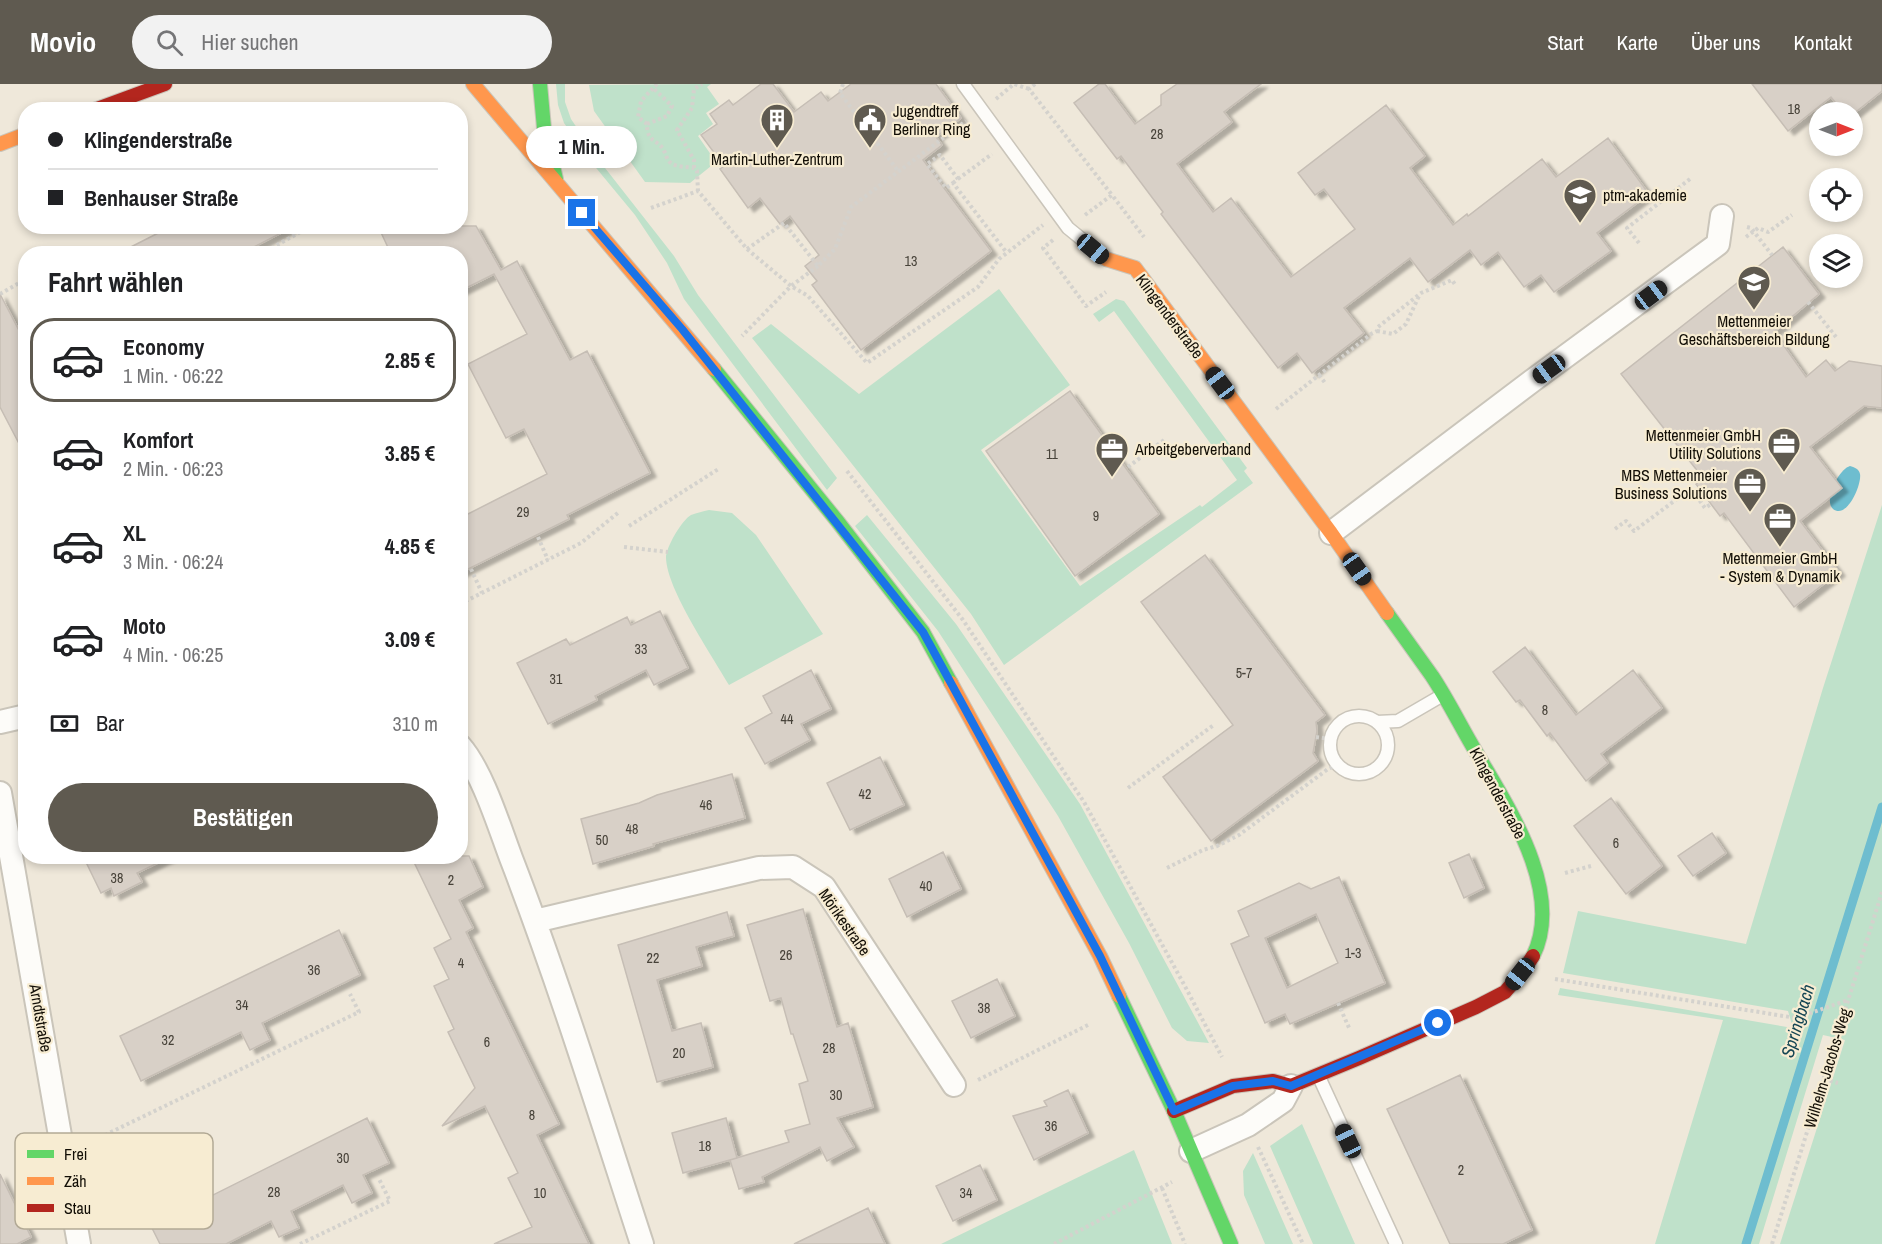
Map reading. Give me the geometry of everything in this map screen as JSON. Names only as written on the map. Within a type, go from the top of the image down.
[{"type":"main road","points":[[116,102],[165,84]]},
{"type":"main road","points":[[473,84],[682,329],[923,632],[1100,956],[1174,1111],[1230,1244]]},
{"type":"main road","points":[[540,84],[544,128],[557,184]]},
{"type":"main road","points":[[0,144],[18,137]]},
{"type":"main road","name":"Klingenderstraße","points":[[1106,259],[1135,268],[1331,533],[1444,694],[1508,808],[1524,842],[1538,883],[1542,907],[1540,934],[1534,958],[1507,991],[1319,1076],[1291,1086],[1273,1081],[1233,1086],[1174,1111]]},
{"type":"street","points":[[1331,533],[1522,388],[1718,244],[1722,216]]},
{"type":"street","points":[[0,723],[18,718]]},
{"type":"street","points":[[468,755],[491,806],[535,921],[642,1244]]},
{"type":"street","name":"Arndtstraße","points":[[0,793],[60,1133]]},
{"type":"street","name":"Mörikestraße","points":[[535,921],[759,868],[793,867],[824,887],[954,1085]]},
{"type":"street","name":"Klingenderstraße","points":[[1191,1151],[1248,1125],[1282,1101],[1291,1086]]},
{"type":"street","name":"Arndtstraße","points":[[76,1229],[79,1244]]},
{"type":"lane","points":[[963,84],[1068,228],[1106,259]]},
{"type":"lane","points":[[1377,722],[1398,720],[1420,710],[1444,694]]},
{"type":"lane","points":[[1353,716],[1369,718],[1377,722],[1387,738],[1388,748],[1386,757],[1380,765],[1372,771],[1354,774],[1337,765],[1329,748],[1330,739],[1338,724],[1353,716]]},
{"type":"lane","points":[[1319,1076],[1396,1244]]},
{"type":"path","points":[[647,124],[638,117],[638,111],[641,101],[657,84]]},
{"type":"path","points":[[702,84],[694,89],[692,108],[677,130],[694,160],[698,191],[747,249],[808,296],[867,363],[978,287],[999,259],[1058,214]]},
{"type":"path","points":[[843,84],[840,93],[898,171]]},
{"type":"path","points":[[1014,84],[1029,88],[1147,242]]},
{"type":"path","points":[[1029,88],[1035,84]]},
{"type":"path","points":[[647,124],[667,116],[672,106],[653,88]]},
{"type":"path","points":[[742,336],[791,285],[818,266],[835,249],[851,207],[964,122]]},
{"type":"path","points":[[647,124],[647,132],[653,141],[662,147],[671,164],[694,168]]},
{"type":"path","points":[[958,179],[940,155],[927,164],[946,188],[953,183],[970,170]]},
{"type":"path","points":[[1639,243],[1627,228],[1690,179]]},
{"type":"path","points":[[953,183],[1007,253]]},
{"type":"path","points":[[651,208],[698,191]]},
{"type":"path","points":[[1109,291],[1102,292],[1086,306],[1043,248],[1112,195]]},
{"type":"path","points":[[1758,228],[1768,232],[1792,215]]},
{"type":"path","points":[[1722,216],[1750,228],[1772,255]]},
{"type":"path","points":[[747,249],[784,223],[818,266]]},
{"type":"path","points":[[277,246],[298,235]]},
{"type":"path","points":[[1275,410],[1377,331],[1378,327],[1421,293],[1452,280],[1456,285]]},
{"type":"path","points":[[0,294],[18,284]]},
{"type":"path","points":[[1377,331],[1392,334],[1406,324],[1421,293]]},
{"type":"path","points":[[1808,302],[1836,337]]},
{"type":"path","points":[[1319,375],[1326,384]]},
{"type":"path","points":[[1268,400],[1282,418]]},
{"type":"path","points":[[1128,467],[1164,440]]},
{"type":"path","points":[[629,526],[720,468]]},
{"type":"path","points":[[847,471],[963,620],[1084,802],[1224,1062]]},
{"type":"path","points":[[1615,529],[1626,521],[1634,531],[1685,493],[1695,494],[1705,508],[1711,504]]},
{"type":"path","points":[[468,600],[581,543],[619,512]]},
{"type":"path","points":[[538,537],[548,560]]},
{"type":"path","points":[[624,547],[668,552]]},
{"type":"path","points":[[471,569],[482,593]]},
{"type":"path","points":[[1128,788],[1215,724]]},
{"type":"path","points":[[1316,737],[1330,739]]},
{"type":"path","points":[[1167,868],[1203,849],[1217,846],[1239,835],[1328,769],[1337,765]]},
{"type":"path","points":[[1561,874],[1591,866]]},
{"type":"path","name":"Wilhelm-Jacobs-Weg","points":[[1772,1244],[1882,892]]},
{"type":"path","points":[[1550,986],[1556,979],[1557,970]]},
{"type":"path","points":[[1556,979],[1796,1018],[1849,1000]]},
{"type":"path","points":[[109,1133],[359,1012],[350,994]]},
{"type":"path","points":[[954,1085],[976,1081],[1088,1025]]},
{"type":"path","points":[[1340,1033],[1350,1028]]},
{"type":"path","points":[[1824,1079],[1838,1083]]},
{"type":"path","points":[[1258,1146],[1303,1244]]},
{"type":"path","points":[[300,1244],[390,1201],[379,1179]]},
{"type":"path","points":[[1054,1244],[1162,1188],[1185,1244]]},
{"type":"green space","points":[[556,84],[565,84],[565,102],[571,119],[598,159],[674,256],[698,295],[837,478],[827,490],[684,299],[667,263],[635,215],[592,163],[564,123],[558,105]]},
{"type":"green space","points":[[711,84],[707,87],[719,104],[706,113],[713,124],[698,136],[716,162],[690,183],[645,182],[594,111],[589,85]]},
{"type":"green space","points":[[999,289],[1070,385],[981,450],[1080,586],[1200,505],[1202,507],[1237,480],[1114,311],[1099,322],[1093,314],[1116,299],[1124,301],[1247,468],[1244,471],[1253,483],[1004,665],[971,614],[752,338],[771,324],[859,394]]},
{"type":"green space","points":[[1882,505],[1882,1244],[1780,1244],[1845,1040],[1823,1035],[1759,1244],[1655,1244],[1723,1020],[1558,995],[1560,988],[1793,1028],[1788,1011],[1563,973],[1578,911],[1746,944],[1823,688]]},
{"type":"green space","points":[[709,510],[732,513],[756,535],[823,634],[729,685],[682,604],[668,571],[666,558],[672,541],[683,522],[691,515]]},
{"type":"green space","points":[[867,515],[956,624],[1080,804],[1209,1043],[1187,1041],[1172,1028],[1129,943],[1058,816],[938,631],[855,526]]},
{"type":"green space","points":[[1302,1124],[1355,1244],[1313,1244],[1270,1146]]},
{"type":"green space","points":[[1134,1150],[1172,1244],[941,1244]]},
{"type":"green space","points":[[1253,1153],[1293,1244],[1265,1244],[1244,1195],[1243,1171]]},
{"type":"water","points":[[1850,466],[1859,472],[1859,485],[1848,505],[1838,511],[1830,505],[1831,492],[1841,473]]},
{"type":"building","points":[[761,84],[773,84],[794,112],[821,92],[828,101],[851,84],[936,84],[961,118],[936,137],[942,145],[923,160],[991,251],[861,350],[812,285],[817,281],[805,266],[819,255],[790,216],[780,224],[760,198],[748,208],[720,169],[724,166],[701,135],[717,124],[710,114],[729,100],[733,105]]},
{"type":"building","points":[[1099,84],[1105,84],[1135,124],[1161,105],[1161,95],[1177,84],[1261,84],[1224,112],[1232,122],[1177,164],[1213,212],[1231,198],[1291,277],[1355,229],[1324,189],[1315,195],[1298,173],[1386,105],[1425,156],[1410,168],[1453,225],[1542,159],[1556,177],[1608,138],[1649,194],[1597,233],[1611,251],[1554,292],[1541,275],[1524,287],[1498,252],[1481,265],[1470,250],[1428,282],[1410,258],[1344,308],[1364,333],[1312,373],[1297,353],[1278,368],[1161,214],[1163,212],[1121,156],[1117,159],[1074,103]]},
{"type":"building","points":[[1752,84],[1882,84],[1882,91],[1863,106],[1863,102],[1835,102],[1831,97],[1825,102],[1809,102],[1809,114],[1788,131]]},
{"type":"building","points":[[468,226],[476,226],[501,270],[517,261],[570,360],[587,351],[650,473],[567,515],[569,519],[468,569],[468,514],[547,474],[524,429],[506,438],[468,364],[527,334],[494,274],[468,287],[468,246],[387,246],[382,234],[468,234]]},
{"type":"building","points":[[156,234],[279,234],[256,246],[133,246]]},
{"type":"building","points":[[1783,247],[1809,281],[1809,288],[1814,288],[1819,294],[1774,332],[1806,377],[1826,360],[1835,371],[1849,361],[1882,366],[1882,408],[1864,406],[1810,447],[1842,488],[1800,521],[1839,572],[1794,607],[1724,513],[1720,516],[1696,484],[1703,478],[1621,374]]},
{"type":"building","points":[[0,294],[18,329],[18,442],[0,407]]},
{"type":"building","points":[[1070,391],[1159,514],[1075,576],[986,451]]},
{"type":"building","points":[[1205,555],[1325,715],[1316,722],[1317,731],[1313,753],[1318,761],[1211,841],[1163,777],[1233,725],[1141,602]]},
{"type":"building","points":[[660,611],[688,668],[654,685],[646,670],[595,696],[597,700],[548,724],[517,663],[566,639],[570,645],[627,617],[631,625]]},
{"type":"building","points":[[1525,647],[1576,715],[1633,670],[1662,708],[1601,754],[1608,763],[1586,781],[1550,733],[1547,736],[1520,700],[1516,702],[1493,672]]},
{"type":"building","points":[[811,670],[831,709],[801,724],[810,740],[765,764],[745,728],[772,713],[763,696]]},
{"type":"building","points":[[880,757],[904,805],[850,830],[827,783]]},
{"type":"building","points":[[732,774],[745,818],[593,864],[581,819]]},
{"type":"building","points":[[1611,798],[1662,866],[1626,894],[1574,826]]},
{"type":"building","points":[[1712,833],[1726,853],[1693,876],[1678,856]]},
{"type":"building","points":[[943,852],[961,889],[907,917],[889,879]]},
{"type":"building","points":[[1469,854],[1484,888],[1464,898],[1449,863]]},
{"type":"building","points":[[469,856],[483,887],[459,900],[473,928],[466,932],[559,1124],[537,1135],[589,1244],[494,1244],[532,1227],[508,1178],[518,1173],[485,1106],[442,1126],[475,1088],[448,1032],[454,1029],[434,986],[449,979],[434,948],[451,939],[415,864],[468,864]]},
{"type":"building","points":[[87,864],[156,864],[137,873],[142,882],[114,896],[111,888],[101,893]]},
{"type":"building","points":[[1339,877],[1385,983],[1290,1024],[1285,1014],[1265,1023],[1231,944],[1249,936],[1238,911],[1299,883],[1311,889]],"holes":[[[1316,914],[1338,963],[1287,988],[1265,938]]]},
{"type":"building","points":[[803,909],[837,1027],[848,1023],[873,1107],[837,1118],[854,1147],[827,1161],[820,1147],[762,1177],[764,1182],[739,1189],[730,1160],[789,1142],[785,1131],[810,1124],[799,1084],[808,1081],[781,998],[770,1001],[747,925]]},
{"type":"building","points":[[727,912],[734,936],[696,947],[702,966],[657,980],[672,1031],[701,1023],[713,1067],[657,1082],[618,945]]},
{"type":"building","points":[[339,930],[360,975],[262,1023],[270,1040],[250,1050],[241,1032],[141,1081],[120,1036]]},
{"type":"building","points":[[997,979],[1015,1016],[971,1038],[952,1001]]},
{"type":"building","points":[[1460,1075],[1532,1230],[1503,1244],[1450,1244],[1387,1109]]},
{"type":"building","points":[[1068,1090],[1088,1133],[1034,1160],[1013,1116],[1047,1106],[1044,1101]]},
{"type":"building","points":[[367,1118],[389,1163],[363,1175],[372,1193],[352,1203],[343,1185],[291,1211],[299,1228],[279,1237],[271,1221],[226,1244],[160,1244],[152,1229],[213,1229],[213,1195]]},
{"type":"building","points":[[726,1118],[737,1158],[683,1173],[672,1133]]},
{"type":"building","points":[[980,1165],[997,1200],[953,1221],[936,1186]]},
{"type":"building","points":[[0,1174],[15,1204],[15,1229],[27,1229],[31,1237],[17,1244],[0,1244]]},
{"type":"building","points":[[868,1208],[885,1244],[794,1244]]},
{"type":"waterway","name":"Springbach","points":[[1746,1244],[1882,807]]},
{"type":"traffic: fast","points":[[540,84],[544,128],[556,179]]},
{"type":"traffic: fast","points":[[714,369],[838,522],[923,632],[951,683]]},
{"type":"traffic: fast","points":[[1387,613],[1444,694],[1516,823],[1528,850],[1537,877],[1542,904],[1541,931],[1533,956]]},
{"type":"traffic: fast","points":[[1119,996],[1174,1111],[1231,1244]]},
{"type":"traffic: slow","points":[[473,84],[714,369]]},
{"type":"traffic: slow","points":[[0,144],[18,137]]},
{"type":"traffic: slow","points":[[1106,259],[1135,268],[1331,533],[1387,613]]},
{"type":"traffic: slow","points":[[951,683],[1100,956],[1119,996]]},
{"type":"traffic: jam","points":[[116,102],[165,84]]},
{"type":"traffic: jam","points":[[1174,1111],[1233,1086],[1273,1081],[1291,1086],[1359,1058],[1505,992],[1533,956]]},
{"type":"place","name":"Martin-Luther-Zentrum","points":[[777,149]]},
{"type":"place","name":"Jugendtreff Berliner Ring","points":[[870,149]]},
{"type":"place","name":"ptm-akademie","points":[[1580,224]]},
{"type":"place","name":"Mettenmeier Geschäftsbereich Bildung","points":[[1754,311]]},
{"type":"place","name":"Mettenmeier GmbH Utility Solutions","points":[[1784,473]]},
{"type":"place","name":"Arbeitgeberverband","points":[[1112,478]]},
{"type":"place","name":"MBS Mettenmeier Business Solutions","points":[[1750,513]]},
{"type":"place","name":"Mettenmeier GmbH - System & Dynamik","points":[[1780,548]]},
{"type":"route","points":[[582,213],[682,329],[838,522],[923,632],[1100,956],[1174,1111],[1233,1086],[1273,1081],[1291,1086],[1319,1076],[1438,1023]]}]
